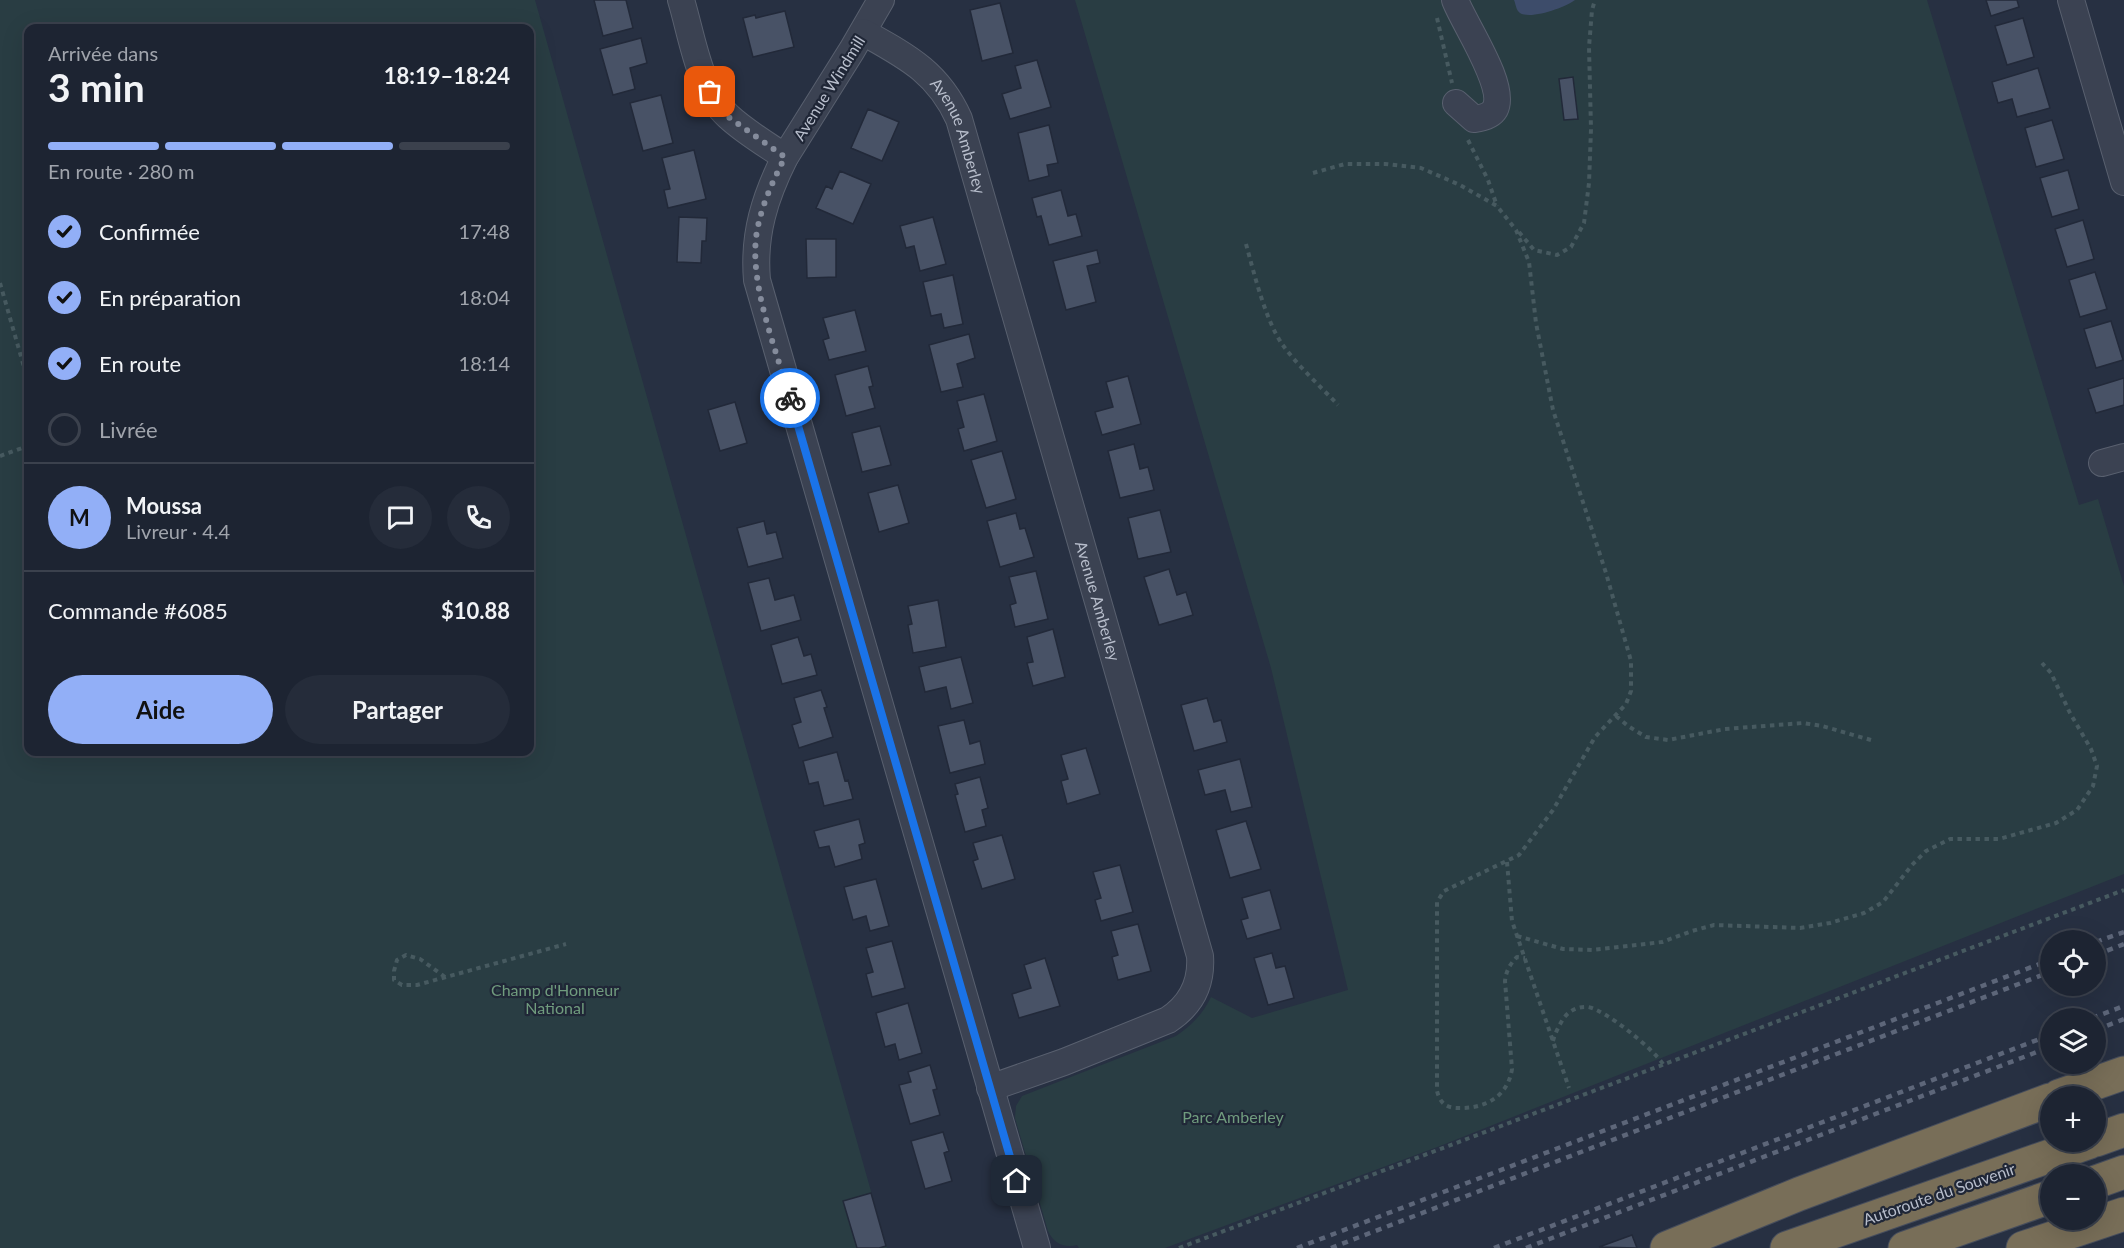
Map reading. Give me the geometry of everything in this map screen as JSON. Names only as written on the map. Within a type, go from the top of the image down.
[{"type":"highway","points":[[2087,1086],[2124,1073]]},
{"type":"highway","points":[[1667,1248],[1799,1194],[2040,1104]]},
{"type":"highway","points":[[2106,1136],[2124,1130]]},
{"type":"highway","name":"Autoroute du Souvenir","points":[[1787,1248],[2061,1152]]},
{"type":"highway","points":[[2106,1178],[2124,1172]]},
{"type":"highway","points":[[1905,1248],[2040,1201]]},
{"type":"highway","points":[[2023,1248],[2124,1214]]},
{"type":"street","points":[[681,0],[704,78],[717,104],[736,123],[785,157]]},
{"type":"street","name":"Avenue Windmill","points":[[880,0],[863,32],[785,157],[766,199],[757,232],[756,266],[760,295],[1037,1248]]},
{"type":"street","points":[[1455,0],[1492,72],[1497,94],[1495,109],[1486,117],[1474,119],[1456,103]]},
{"type":"street","points":[[2071,0],[2124,182]]},
{"type":"street","name":"Avenue Amberley","points":[[863,32],[925,70],[944,92],[959,119],[1200,956],[1200,976],[1192,996],[1177,1014],[1168,1020],[1064,1062],[990,1088]]},
{"type":"path","points":[[1313,173],[1345,164],[1385,164],[1421,168],[1460,185],[1497,206],[1534,250],[1557,255],[1571,247],[1584,223],[1589,183],[1591,129],[1588,47],[1595,0]]},
{"type":"path","points":[[1516,230],[1529,262],[1536,323],[1553,410],[1632,661],[1632,690],[1626,704],[1595,737],[1553,810],[1520,855],[1444,891],[1437,902],[1437,1091],[1441,1102],[1448,1107],[1464,1108],[1490,1103],[1502,1092],[1511,1078],[1506,971],[1517,957],[1525,958]]},
{"type":"path","points":[[1246,244],[1270,317],[1282,343],[1338,405]]},
{"type":"path","points":[[0,283],[24,367]]},
{"type":"path","points":[[0,456],[24,447]]},
{"type":"path","points":[[1517,936],[1563,949],[1592,950],[1662,942],[1692,930],[1714,925],[1800,928],[1830,923],[1864,913],[1883,902],[1926,851],[1950,839],[1999,839],[2056,824],[2077,810],[2093,786],[2097,766],[2091,749],[2050,673],[2042,663]]},
{"type":"path","points":[[1616,716],[1646,737],[1668,740],[1725,729],[1803,723],[1871,740]]},
{"type":"path","points":[[1507,862],[1512,921],[1569,1088]]},
{"type":"path","points":[[1179,1248],[2124,890]]},
{"type":"path","points":[[445,978],[420,959],[406,956],[397,960],[394,971],[394,980],[402,986],[417,986],[566,944]]},
{"type":"path","points":[[1555,1050],[1554,1037],[1565,1017],[1573,1010],[1586,1007],[1594,1009],[1623,1027],[1663,1064]]},
{"type":"green space","name":"Champ d'Honneur National","points":[[0,0],[535,0],[887,1248],[0,1248]]},
{"type":"green space","name":"Parc Amberley","points":[[1075,0],[1927,0],[2079,505],[2098,499],[2124,586],[2124,874],[1440,1146],[1165,1248],[1079,1248],[1077,1245],[1068,1246],[1056,1242],[1048,1231],[1015,1118],[1016,1106],[1022,1096],[1176,1036],[1196,1019],[1211,997],[1252,1018],[1348,990],[1271,668]]},
{"type":"water","points":[[1514,0],[1575,0],[1557,9],[1525,15],[1517,9]]},
{"type":"building","points":[[594,0],[626,0],[633,28],[603,36]]},
{"type":"building","points":[[1986,0],[2017,0],[2019,7],[1991,16]]},
{"type":"building","points":[[1000,3],[1013,53],[982,61],[970,10]]},
{"type":"building","points":[[785,11],[794,47],[753,57],[743,18],[755,15],[756,18]]},
{"type":"building","points":[[2023,18],[2034,57],[2007,65],[1995,26]]},
{"type":"building","points":[[641,38],[647,63],[630,68],[635,89],[613,95],[600,49]]},
{"type":"building","points":[[1037,60],[1051,107],[1010,119],[1002,94],[1021,88],[1015,66]]},
{"type":"building","points":[[2038,68],[2050,108],[2017,117],[2012,99],[1998,103],[1992,82]]},
{"type":"building","points":[[1573,77],[1578,119],[1564,120],[1559,79]]},
{"type":"building","points":[[661,95],[673,143],[643,151],[630,103]]},
{"type":"building","points":[[868,109],[899,122],[882,161],[851,148]]},
{"type":"building","points":[[2052,120],[2064,159],[2036,167],[2025,128]]},
{"type":"building","points":[[1049,125],[1058,163],[1047,165],[1049,176],[1029,181],[1018,133]]},
{"type":"building","points":[[694,150],[706,199],[668,208],[664,190],[670,189],[662,158]]},
{"type":"building","points":[[2068,170],[2079,209],[2052,217],[2040,178]]},
{"type":"building","points":[[840,171],[871,184],[853,224],[816,208],[826,186],[832,189]]},
{"type":"building","points":[[1061,190],[1068,216],[1076,214],[1082,236],[1049,245],[1041,216],[1037,217],[1032,198]]},
{"type":"building","points":[[679,217],[707,218],[706,241],[702,241],[701,263],[677,262]]},
{"type":"building","points":[[933,217],[946,264],[920,271],[914,246],[906,248],[900,226]]},
{"type":"building","points":[[2083,220],[2094,259],[2067,267],[2055,229]]},
{"type":"building","points":[[806,239],[836,239],[836,277],[807,278]]},
{"type":"building","points":[[1097,250],[1100,263],[1087,266],[1096,302],[1066,310],[1053,261]]},
{"type":"building","points":[[2095,272],[2107,309],[2080,317],[2069,280]]},
{"type":"building","points":[[953,275],[963,324],[944,328],[941,314],[931,316],[923,282]]},
{"type":"building","points":[[855,310],[866,351],[829,360],[823,340],[829,338],[823,318]]},
{"type":"building","points":[[2111,321],[2123,360],[2096,368],[2084,329]]},
{"type":"building","points":[[969,334],[975,358],[957,364],[963,387],[941,392],[929,345]]},
{"type":"building","points":[[868,366],[873,386],[869,387],[875,408],[846,416],[835,375]]},
{"type":"building","points":[[1128,376],[1141,424],[1102,435],[1095,412],[1113,407],[1106,382]]},
{"type":"building","points":[[2124,378],[2124,405],[2096,413],[2088,389]]},
{"type":"building","points":[[984,394],[997,441],[964,451],[958,429],[964,427],[957,401]]},
{"type":"building","points":[[735,402],[747,443],[720,451],[708,410]]},
{"type":"building","points":[[880,426],[891,465],[862,472],[852,433]]},
{"type":"building","points":[[1134,444],[1140,469],[1148,467],[1154,490],[1120,498],[1108,451]]},
{"type":"building","points":[[1002,451],[1016,499],[986,508],[971,460]]},
{"type":"building","points":[[898,485],[909,523],[879,532],[868,493]]},
{"type":"building","points":[[1160,510],[1171,552],[1138,559],[1128,518]]},
{"type":"building","points":[[1016,513],[1020,529],[1025,528],[1034,557],[1000,567],[987,521]]},
{"type":"building","points":[[764,521],[767,534],[776,532],[783,558],[748,567],[737,528]]},
{"type":"building","points":[[1169,569],[1177,595],[1186,592],[1193,615],[1159,625],[1144,577]]},
{"type":"building","points":[[1036,571],[1048,619],[1015,627],[1010,605],[1016,603],[1009,577]]},
{"type":"building","points":[[769,578],[775,600],[794,595],[801,620],[761,631],[748,583]]},
{"type":"building","points":[[938,600],[946,647],[913,653],[908,625],[912,624],[908,606]]},
{"type":"building","points":[[1053,629],[1065,677],[1033,686],[1027,663],[1033,662],[1027,637]]},
{"type":"building","points":[[798,637],[804,656],[811,654],[817,675],[782,684],[771,645]]},
{"type":"building","points":[[961,657],[973,703],[951,709],[946,687],[925,692],[919,667]]},
{"type":"building","points":[[821,690],[833,737],[799,748],[792,725],[801,722],[794,698]]},
{"type":"building","points":[[1207,698],[1214,722],[1221,720],[1227,742],[1194,751],[1181,705]]},
{"type":"building","points":[[964,720],[970,744],[980,741],[985,764],[950,773],[938,726]]},
{"type":"building","points":[[1086,748],[1100,794],[1067,804],[1061,781],[1068,779],[1061,755]]},
{"type":"building","points":[[837,752],[853,799],[824,806],[818,782],[809,784],[803,761]]},
{"type":"building","points":[[1240,759],[1252,807],[1231,812],[1225,790],[1205,795],[1198,770]]},
{"type":"building","points":[[980,777],[988,808],[982,810],[986,826],[965,832],[955,795],[958,794],[955,784]]},
{"type":"building","points":[[859,819],[865,843],[859,845],[862,859],[835,867],[829,846],[819,848],[814,831]]},
{"type":"building","points":[[1246,821],[1261,869],[1230,878],[1216,830]]},
{"type":"building","points":[[1002,835],[1015,879],[982,889],[973,861],[978,859],[973,843]]},
{"type":"building","points":[[1120,865],[1133,912],[1101,921],[1095,900],[1101,898],[1093,872]]},
{"type":"building","points":[[876,879],[889,926],[870,931],[866,916],[853,920],[844,887]]},
{"type":"building","points":[[1270,890],[1281,929],[1247,939],[1241,920],[1248,918],[1242,898]]},
{"type":"building","points":[[1138,924],[1151,971],[1118,980],[1112,957],[1118,955],[1111,931]]},
{"type":"building","points":[[892,941],[905,988],[872,997],[866,974],[873,972],[866,948]]},
{"type":"building","points":[[1272,953],[1276,968],[1285,966],[1294,998],[1268,1005],[1254,958]]},
{"type":"building","points":[[1045,958],[1060,1006],[1019,1018],[1012,994],[1031,988],[1024,965]]},
{"type":"building","points":[[908,1003],[922,1053],[899,1060],[895,1044],[885,1047],[876,1013]]},
{"type":"building","points":[[930,1065],[937,1089],[933,1090],[940,1115],[910,1124],[899,1085],[911,1082],[908,1072]]},
{"type":"building","points":[[943,1132],[949,1151],[944,1153],[952,1181],[925,1189],[911,1141]]},
{"type":"building","points":[[871,1193],[886,1246],[857,1248],[843,1201]]},
{"type":"building","points":[[1632,1235],[1637,1248],[1599,1247]]},
{"type":"railway","points":[[2106,938],[2124,932]]},
{"type":"railway","points":[[2106,951],[2124,944]]},
{"type":"railway","points":[[1297,1248],[2040,964]]},
{"type":"railway","points":[[1331,1248],[2040,976]]},
{"type":"railway","points":[[2106,1013],[2124,1006]]},
{"type":"railway","points":[[2106,1026],[2124,1019]]},
{"type":"railway","points":[[1494,1248],[2040,1039]]},
{"type":"railway","points":[[1526,1248],[2040,1051]]},
{"type":"way so far","points":[[710,92],[727,116],[785,157],[763,206],[757,232],[756,266],[760,295],[790,398]]},
{"type":"route","points":[[790,398],[1017,1181]]}]
